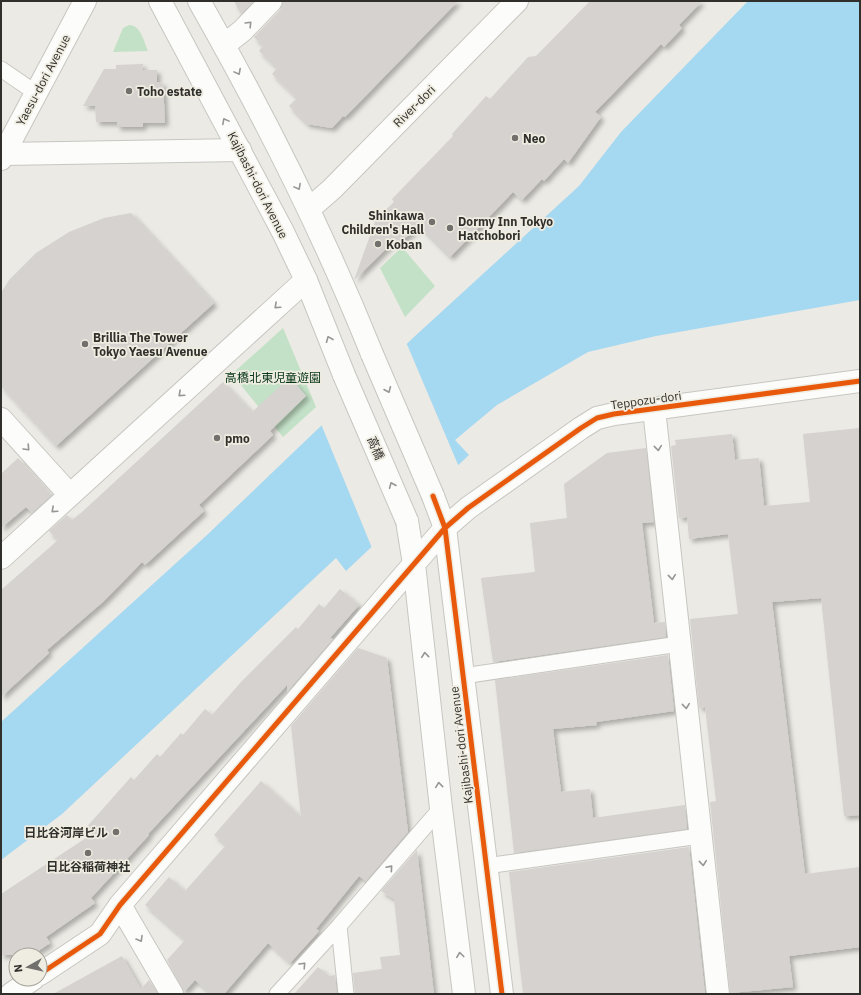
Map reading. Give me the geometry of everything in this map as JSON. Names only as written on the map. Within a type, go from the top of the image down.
[{"type":"street","name":"Kajibashi-dori Avenue","points":[[160,1],[283,232],[306,280],[344,375]]},
{"type":"street","points":[[199,1],[224,45],[310,209]]},
{"type":"street","points":[[224,45],[242,31],[271,1]]},
{"type":"street","name":"River-dori","points":[[310,209],[332,189],[517,1]]},
{"type":"street","name":"Yaesu-dori Avenue","points":[[2,156],[83,2]]},
{"type":"street","points":[[2,156],[240,150]]},
{"type":"street","name":"Kajibashi-dori Avenue","points":[[310,209],[433,496],[445,528],[502,994]]},
{"type":"street","points":[[1,558],[306,280]]},
{"type":"street","name":"高橋","points":[[344,375],[407,521],[414,564]]},
{"type":"street","name":"Teppozu-dori","points":[[48,969],[100,934],[120,905],[445,528],[468,508],[597,418],[614,414],[860,381]]},
{"type":"street","points":[[654,409],[718,994]]},
{"type":"street","points":[[1,419],[70,495]]},
{"type":"street","points":[[414,564],[441,808],[464,994]]},
{"type":"street","points":[[120,905],[172,994]]},
{"type":"street","points":[[11,994],[21,987]]},
{"type":"lane","points":[[1,69],[36,93]]},
{"type":"lane","points":[[463,676],[679,644]]},
{"type":"lane","points":[[277,994],[339,926],[441,808]]},
{"type":"lane","points":[[486,866],[700,836]]},
{"type":"lane","points":[[339,926],[346,994]]},
{"type":"green space","points":[[129,25],[133,26],[139,31],[148,51],[113,52],[123,28]]},
{"type":"green space","points":[[402,247],[435,286],[405,317],[380,268]]},
{"type":"green space","name":"高橋北東児童遊園","points":[[283,328],[316,407],[283,437],[232,374]]},
{"type":"water","points":[[748,1],[860,1],[860,300],[656,336],[588,352],[497,405],[455,440],[469,455],[346,571],[336,558],[62,814],[1,860],[1,722],[207,535],[414,337],[579,186],[621,132]]},
{"type":"pier","points":[[406,342],[459,467],[372,548],[321,424]]},
{"type":"building","points":[[234,1],[254,1],[241,14]]},
{"type":"building","points":[[283,1],[458,1],[345,117],[343,116],[332,128],[307,124],[289,106],[297,98],[272,74],[277,68],[259,51],[263,46],[254,37],[280,10]]},
{"type":"building","points":[[590,1],[702,1],[679,25],[682,28],[664,47],[661,44],[595,112],[601,117],[568,163],[564,159],[544,181],[542,179],[522,200],[513,192],[450,257],[419,226],[398,244],[394,241],[354,280],[376,219],[394,202],[392,199],[453,136],[452,134],[486,96],[490,99],[528,57],[536,56]]},
{"type":"building","name":"Toho estate","points":[[143,64],[142,70],[157,70],[157,82],[163,83],[165,123],[143,123],[143,127],[117,127],[117,122],[96,122],[95,106],[83,106],[104,69],[116,69],[116,65]]},
{"type":"building","name":"Brillia The Tower Tokyo Yaesu Avenue","points":[[131,213],[214,303],[56,446],[1,386],[1,293],[9,280],[36,253],[69,232],[104,218]]},
{"type":"building","points":[[290,377],[306,396],[270,431],[273,435],[199,505],[204,511],[145,565],[142,562],[104,601],[47,650],[49,653],[1,697],[1,590],[58,540],[49,531],[67,515],[72,520],[82,512],[223,382],[252,412]]},
{"type":"building","points":[[860,428],[860,815],[844,816],[821,598],[772,602],[805,874],[860,867],[860,947],[789,956],[793,987],[730,993],[710,802],[716,801],[705,707],[699,708],[690,619],[738,614],[728,534],[689,539],[687,517],[679,518],[671,446],[676,445],[675,440],[732,434],[735,460],[759,458],[764,506],[810,502],[803,434]]},
{"type":"building","points":[[646,448],[654,522],[642,523],[654,623],[665,622],[666,637],[493,662],[481,578],[535,572],[530,523],[567,518],[564,484],[607,453]]},
{"type":"building","points":[[18,458],[51,496],[32,513],[26,507],[1,528],[1,474]]},
{"type":"building","points":[[340,589],[359,605],[330,638],[333,639],[287,692],[287,685],[148,834],[149,835],[91,898],[95,903],[46,937],[50,943],[44,947],[8,947],[8,955],[1,955],[1,894],[89,836],[84,830],[131,777],[134,780],[157,754],[160,757],[181,733],[183,735],[205,709],[212,715],[241,682],[296,627],[298,629],[319,604],[324,608]]},
{"type":"building","points":[[358,648],[387,658],[408,832],[366,881],[359,876],[316,929],[319,931],[290,963],[268,943],[224,994],[211,994],[195,980],[184,992],[167,960],[185,940],[145,905],[169,877],[185,891],[226,845],[214,835],[261,781],[301,817],[291,726]]},
{"type":"building","points":[[668,655],[674,711],[596,722],[597,725],[553,729],[561,792],[590,789],[593,818],[685,805],[687,829],[514,853],[495,680]]},
{"type":"building","points":[[689,847],[705,994],[523,994],[509,872]]},
{"type":"building","points":[[417,850],[434,994],[355,994],[353,973],[382,969],[380,957],[400,955],[394,899],[381,891]]},
{"type":"building","points":[[122,956],[141,989],[149,980],[158,994],[53,994]]},
{"type":"building","points":[[318,967],[329,976],[335,975],[337,994],[294,994]]},
{"type":"cycle path","points":[[48,969],[100,934],[120,905],[445,528],[468,508],[597,418],[614,414],[860,381]]},
{"type":"cycle path","points":[[433,496],[445,528],[502,994]]},
{"type":"place","name":"Toho estate","points":[[129,91]]},
{"type":"place","name":"Neo","points":[[515,138]]},
{"type":"place","name":"Shinkawa Children's Hall","points":[[432,222]]},
{"type":"place","name":"Dormy Inn Tokyo Hatchobori","points":[[450,228]]},
{"type":"place","name":"Koban","points":[[378,244]]},
{"type":"place","name":"Brillia The Tower Tokyo Yaesu Avenue","points":[[85,344]]},
{"type":"place","name":"pmo","points":[[217,438]]},
{"type":"place","name":"日比谷河岸ビル","points":[[116,832]]},
{"type":"place","name":"日比谷稲荷神社","points":[[88,853]]}]
